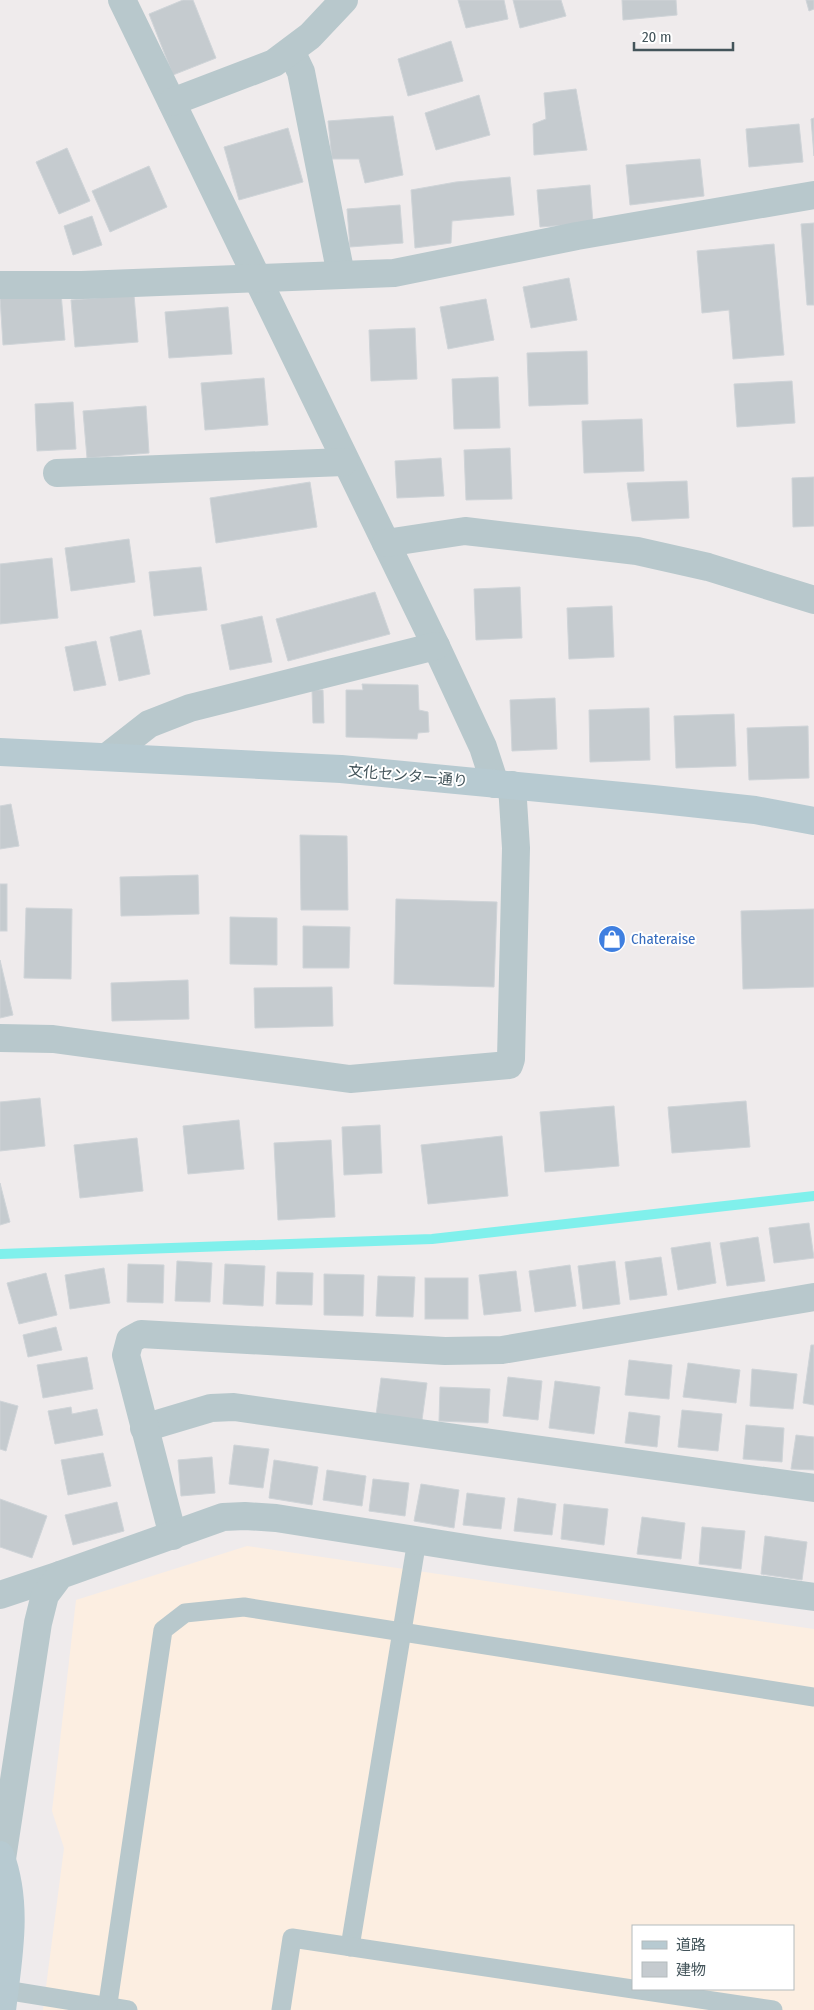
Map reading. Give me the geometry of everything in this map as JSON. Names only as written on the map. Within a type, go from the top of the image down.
[{"type":"street","points":[[0,1038],[53,1039],[350,1079],[509,1065],[511,1059],[516,848],[504,784],[483,747],[386,543],[344,462],[122,0]]},
{"type":"street","points":[[172,102],[274,63],[310,36],[344,0]]},
{"type":"street","points":[[291,51],[301,72],[341,275]]},
{"type":"street","points":[[0,285],[82,285],[394,273],[577,236],[814,195]]},
{"type":"street","points":[[57,473],[344,462]]},
{"type":"street","points":[[386,543],[465,531],[637,552],[726,572],[814,600]]},
{"type":"street","points":[[108,756],[149,724],[190,708],[436,646]]},
{"type":"street","name":"文化センター通り","points":[[0,752],[341,769],[755,810],[814,821]]},
{"type":"street","points":[[173,1536],[126,1355],[130,1340],[141,1334],[444,1351],[494,1350],[564,1341],[814,1297]]},
{"type":"street","points":[[144,1428],[211,1408],[234,1407],[270,1410],[814,1488]]},
{"type":"street","points":[[0,1596],[223,1517],[246,1516],[276,1518],[814,1597]]},
{"type":"street","points":[[4,2000],[10,1943],[11,1905],[1,1857],[38,1623],[45,1595],[60,1575]]},
{"type":"lane","points":[[350,1947],[416,1540]]},
{"type":"lane","points":[[107,2008],[163,1630],[185,1613],[244,1607],[814,1697]]},
{"type":"lane","points":[[282,2010],[292,1938],[632,1989]]},
{"type":"lane","points":[[638,1990],[772,2010]]},
{"type":"lane","points":[[4,2000],[128,2010]]},
{"type":"shaded area","points":[[247,1546],[814,1629],[814,2010],[43,2010],[64,1848],[52,1811],[76,1600]]},
{"type":"building","points":[[183,0],[193,0],[216,58],[173,75],[149,14]]},
{"type":"building","points":[[458,0],[504,0],[508,19],[466,28]]},
{"type":"building","points":[[513,0],[561,0],[566,16],[520,28]]},
{"type":"building","points":[[622,0],[676,0],[677,15],[623,20]]},
{"type":"building","points":[[806,0],[814,0],[814,9],[809,11]]},
{"type":"building","points":[[451,41],[463,81],[408,96],[398,59]]},
{"type":"building","points":[[576,89],[587,150],[534,155],[533,124],[546,119],[544,93]]},
{"type":"building","points":[[479,95],[490,135],[436,150],[425,113]]},
{"type":"building","points":[[393,116],[403,175],[365,183],[359,159],[332,159],[328,121]]},
{"type":"building","points":[[814,118],[814,156],[811,119]]},
{"type":"building","points":[[799,124],[803,162],[749,167],[746,129]]},
{"type":"building","points":[[288,128],[303,182],[239,200],[224,147]]},
{"type":"building","points":[[67,148],[90,201],[59,214],[36,162]]},
{"type":"building","points":[[700,159],[704,196],[630,205],[626,165]]},
{"type":"building","points":[[149,166],[167,207],[110,232],[92,191]]},
{"type":"building","points":[[510,177],[514,215],[452,221],[451,243],[415,248],[411,190],[456,182]]},
{"type":"building","points":[[590,185],[593,223],[540,227],[537,190]]},
{"type":"building","points":[[400,205],[403,243],[350,247],[347,209]]},
{"type":"building","points":[[92,216],[102,245],[73,255],[64,226]]},
{"type":"building","points":[[814,223],[814,305],[807,305],[801,224]]},
{"type":"building","points":[[774,244],[784,355],[733,359],[729,310],[702,313],[697,251]]},
{"type":"building","points":[[569,278],[577,320],[531,328],[523,287]]},
{"type":"building","points":[[61,293],[65,340],[3,345],[0,298]]},
{"type":"building","points":[[134,295],[138,342],[75,347],[71,300]]},
{"type":"building","points":[[486,299],[494,340],[448,349],[440,307]]},
{"type":"building","points":[[228,307],[232,354],[169,358],[165,312]]},
{"type":"building","points":[[415,328],[417,379],[371,381],[369,330]]},
{"type":"building","points":[[587,351],[588,404],[529,406],[527,353]]},
{"type":"building","points":[[498,377],[500,428],[454,429],[452,379]]},
{"type":"building","points":[[264,378],[268,425],[205,430],[201,383]]},
{"type":"building","points":[[792,381],[795,423],[737,427],[734,384]]},
{"type":"building","points":[[73,402],[76,449],[37,451],[35,404]]},
{"type":"building","points":[[146,406],[149,453],[87,458],[83,411]]},
{"type":"building","points":[[642,419],[644,471],[584,473],[582,421]]},
{"type":"building","points":[[510,448],[512,499],[466,500],[464,450]]},
{"type":"building","points":[[441,458],[444,496],[397,498],[395,461]]},
{"type":"building","points":[[814,477],[814,526],[793,527],[792,478]]},
{"type":"building","points":[[687,481],[689,518],[632,521],[627,483]]},
{"type":"building","points":[[310,482],[317,527],[216,543],[210,498]]},
{"type":"building","points":[[129,539],[135,582],[71,591],[65,548]]},
{"type":"building","points":[[52,558],[58,618],[0,624],[0,564]]},
{"type":"building","points":[[201,567],[207,610],[154,616],[149,572]]},
{"type":"building","points":[[520,587],[522,638],[476,640],[474,589]]},
{"type":"building","points":[[375,592],[390,634],[288,661],[276,619]]},
{"type":"building","points":[[612,606],[614,657],[569,659],[567,608]]},
{"type":"building","points":[[262,616],[272,662],[230,670],[221,625]]},
{"type":"building","points":[[141,630],[150,674],[119,681],[110,637]]},
{"type":"building","points":[[96,641],[106,685],[74,691],[65,647]]},
{"type":"building","points":[[362,684],[418,685],[419,710],[428,712],[429,732],[418,733],[417,739],[346,737],[346,690],[363,690]]},
{"type":"building","points":[[312,690],[323,690],[324,723],[313,723]]},
{"type":"building","points":[[555,698],[557,749],[512,751],[510,700]]},
{"type":"building","points":[[649,708],[650,760],[590,762],[589,710]]},
{"type":"building","points":[[734,714],[736,766],[676,768],[674,716]]},
{"type":"building","points":[[808,726],[809,778],[749,780],[747,728]]},
{"type":"building","points":[[11,804],[19,846],[0,849],[0,806]]},
{"type":"building","points":[[300,835],[347,836],[348,910],[301,910]]},
{"type":"building","points":[[198,875],[199,914],[121,916],[120,877]]},
{"type":"building","points":[[0,884],[7,884],[7,931],[0,931]]},
{"type":"building","points":[[396,899],[497,902],[494,987],[394,984]]},
{"type":"building","points":[[26,908],[72,909],[71,979],[24,978]]},
{"type":"building","points":[[814,909],[814,987],[743,989],[741,911]]},
{"type":"building","points":[[230,917],[277,918],[277,965],[230,964]]},
{"type":"building","points":[[303,926],[350,927],[349,968],[303,968]]},
{"type":"building","points":[[0,960],[13,1015],[0,1018]]},
{"type":"building","points":[[188,980],[189,1019],[112,1021],[111,983]]},
{"type":"building","points":[[332,987],[333,1026],[255,1028],[254,988]]},
{"type":"building","points":[[40,1098],[45,1146],[0,1151],[0,1102]]},
{"type":"building","points":[[746,1101],[750,1147],[672,1153],[668,1107]]},
{"type":"building","points":[[614,1106],[619,1166],[545,1172],[540,1112]]},
{"type":"building","points":[[239,1120],[244,1169],[188,1174],[183,1126]]},
{"type":"building","points":[[380,1125],[382,1173],[344,1175],[342,1127]]},
{"type":"building","points":[[502,1136],[508,1196],[428,1204],[421,1145]]},
{"type":"building","points":[[137,1138],[143,1191],[80,1198],[74,1145]]},
{"type":"building","points":[[331,1140],[335,1217],[278,1220],[274,1143]]},
{"type":"building","points":[[0,1183],[10,1222],[0,1225]]},
{"type":"building","points":[[809,1223],[814,1258],[774,1263],[769,1228]]},
{"type":"building","points":[[758,1237],[765,1281],[727,1286],[720,1243]]},
{"type":"building","points":[[710,1242],[716,1283],[678,1290],[671,1248]]},
{"type":"building","points":[[661,1257],[667,1295],[630,1300],[625,1262]]},
{"type":"building","points":[[177,1261],[212,1263],[210,1302],[175,1301]]},
{"type":"building","points":[[615,1261],[620,1304],[583,1309],[578,1266]]},
{"type":"building","points":[[128,1264],[164,1265],[163,1303],[127,1302]]},
{"type":"building","points":[[225,1264],[265,1266],[263,1306],[223,1304]]},
{"type":"building","points":[[570,1265],[576,1306],[535,1312],[529,1271]]},
{"type":"building","points":[[104,1268],[110,1303],[70,1309],[65,1275]]},
{"type":"building","points":[[516,1271],[521,1311],[484,1315],[479,1275]]},
{"type":"building","points":[[277,1272],[313,1273],[312,1305],[276,1304]]},
{"type":"building","points":[[46,1273],[57,1315],[19,1324],[7,1283]]},
{"type":"building","points":[[324,1274],[364,1275],[363,1316],[324,1315]]},
{"type":"building","points":[[378,1276],[415,1277],[413,1317],[376,1316]]},
{"type":"building","points":[[425,1278],[468,1278],[468,1319],[425,1319]]},
{"type":"building","points":[[56,1327],[62,1350],[28,1357],[23,1335]]},
{"type":"building","points":[[811,1345],[814,1345],[814,1405],[803,1403]]},
{"type":"building","points":[[87,1357],[93,1389],[43,1398],[37,1365]]},
{"type":"building","points":[[629,1360],[672,1365],[669,1399],[625,1395]]},
{"type":"building","points":[[688,1363],[740,1370],[736,1403],[683,1397]]},
{"type":"building","points":[[752,1369],[797,1374],[793,1409],[750,1406]]},
{"type":"building","points":[[508,1377],[542,1381],[538,1420],[503,1416]]},
{"type":"building","points":[[381,1378],[427,1383],[422,1420],[376,1415]]},
{"type":"building","points":[[555,1381],[600,1387],[594,1434],[549,1428]]},
{"type":"building","points":[[440,1387],[490,1389],[488,1423],[439,1421]]},
{"type":"building","points":[[0,1401],[18,1406],[6,1451],[0,1449]]},
{"type":"building","points":[[71,1407],[72,1414],[97,1409],[103,1435],[55,1444],[48,1411]]},
{"type":"building","points":[[682,1410],[722,1414],[718,1451],[678,1447]]},
{"type":"building","points":[[629,1412],[660,1416],[657,1447],[625,1443]]},
{"type":"building","points":[[746,1425],[784,1428],[782,1462],[743,1459]]},
{"type":"building","points":[[796,1435],[814,1437],[814,1470],[791,1469]]},
{"type":"building","points":[[234,1445],[269,1449],[263,1488],[229,1484]]},
{"type":"building","points":[[103,1453],[111,1486],[68,1495],[61,1460]]},
{"type":"building","points":[[212,1457],[215,1493],[181,1496],[178,1460]]},
{"type":"building","points":[[274,1460],[318,1467],[312,1505],[269,1498]]},
{"type":"building","points":[[327,1470],[366,1476],[362,1506],[323,1500]]},
{"type":"building","points":[[373,1479],[409,1483],[405,1516],[369,1511]]},
{"type":"building","points":[[421,1484],[459,1490],[454,1528],[414,1521]]},
{"type":"building","points":[[467,1493],[505,1498],[501,1529],[463,1525]]},
{"type":"building","points":[[518,1498],[556,1504],[552,1535],[514,1531]]},
{"type":"building","points":[[0,1499],[47,1516],[32,1558],[0,1547]]},
{"type":"building","points":[[117,1502],[124,1531],[73,1545],[65,1515]]},
{"type":"building","points":[[564,1504],[608,1509],[604,1545],[561,1539]]},
{"type":"building","points":[[642,1517],[685,1523],[681,1559],[637,1554]]},
{"type":"building","points":[[702,1527],[745,1531],[741,1569],[699,1564]]},
{"type":"building","points":[[765,1536],[807,1542],[802,1580],[761,1574]]},
{"type":"waterway","points":[[0,1254],[432,1239],[814,1196]]},
{"type":"place","name":"Chateraise","points":[[612,939]]}]
